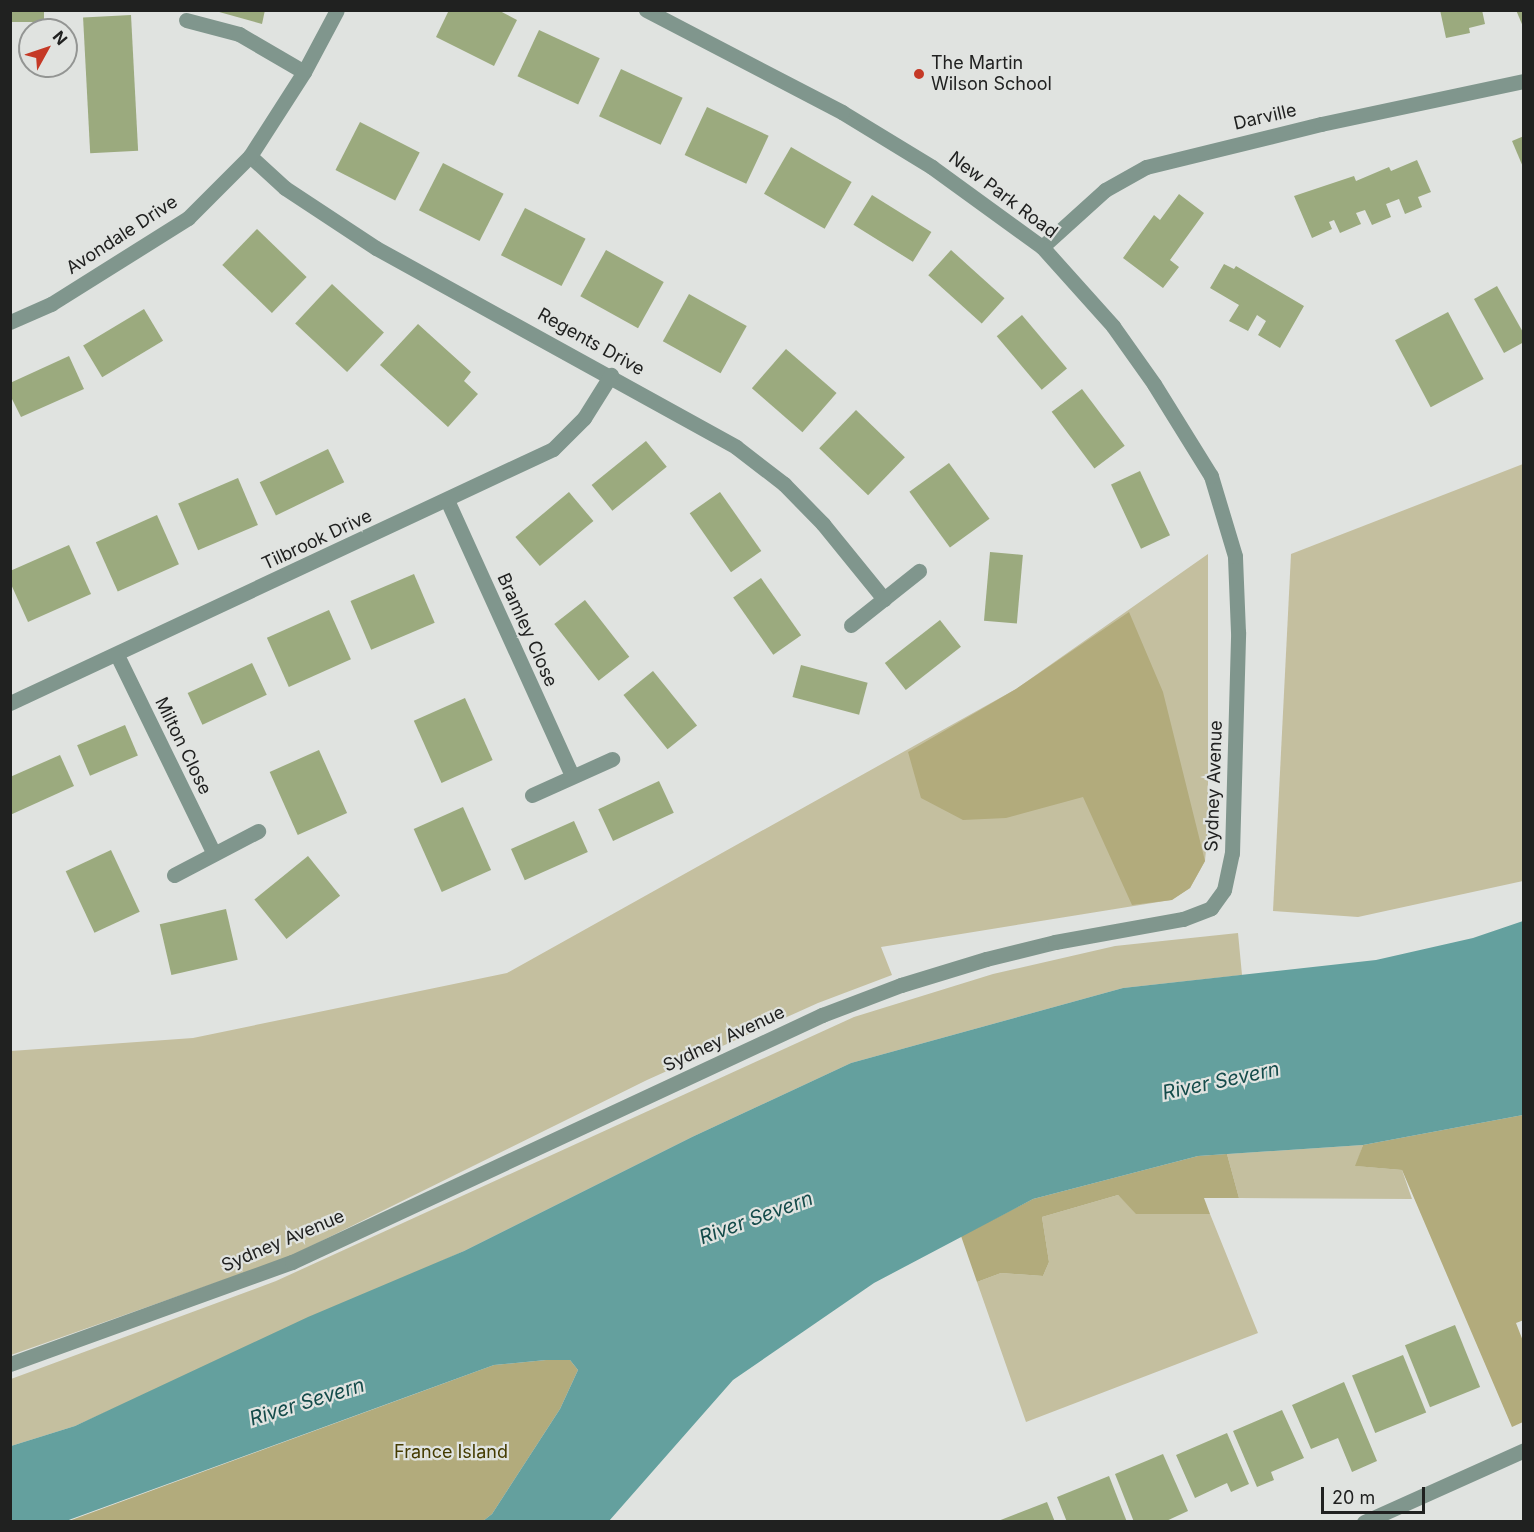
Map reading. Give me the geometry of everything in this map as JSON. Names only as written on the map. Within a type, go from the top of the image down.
[{"type":"street","name":"Avondale Drive","points":[[10,322],[51,304],[188,218],[250,156],[304,72],[337,10]]},
{"type":"street","name":"New Park Road","points":[[646,10],[679,17],[842,112],[922,160],[1042,247],[1113,326],[1211,476],[1235,556],[1238,632]]},
{"type":"street","points":[[186,20],[239,34],[304,72]]},
{"type":"street","name":"Darville","points":[[1042,247],[1105,190],[1146,167],[1275,134],[1524,81]]},
{"type":"street","name":"Regents Drive","points":[[250,156],[285,188],[367,243],[610,375],[736,447],[784,484],[857,562],[884,599]]},
{"type":"street","name":"Tilbrook Drive","points":[[10,703],[117,655],[553,449],[584,418],[610,375]]},
{"type":"street","name":"Bramley Close","points":[[447,500],[572,776]]},
{"type":"street","points":[[851,625],[919,571]]},
{"type":"street","name":"Sydney Avenue","points":[[10,1364],[292,1262],[822,1015],[881,992],[1043,945],[1183,919],[1211,908],[1224,890],[1232,854],[1238,632]]},
{"type":"street","name":"Milton Close","points":[[117,655],[214,854]]},
{"type":"street","points":[[532,795],[612,759]]},
{"type":"street","points":[[174,875],[258,831]]},
{"type":"street","points":[[1364,1521],[1524,1450]]},
{"type":"shaded area","points":[[1523,464],[1523,881],[1358,917],[1273,911],[1291,554]]},
{"type":"shaded area","points":[[1208,554],[1208,828],[1205,861],[1190,888],[1171,900],[881,947],[892,975],[818,1003],[647,1080],[289,1257],[11,1355],[11,1051],[193,1038],[507,973],[1016,689]]},
{"type":"shaded area","points":[[1238,933],[1242,975],[1123,988],[851,1063],[692,1137],[464,1251],[75,1426],[11,1446],[11,1379],[276,1281],[854,1017],[993,974],[1115,946]]},
{"type":"shaded area","points":[[1363,1145],[1356,1166],[1402,1170],[1412,1199],[1239,1198],[1227,1154]]},
{"type":"shaded area","points":[[1118,1195],[1136,1213],[1210,1214],[1258,1333],[1026,1422],[977,1282],[1001,1273],[1043,1276],[1049,1262],[1042,1217]]},
{"type":"green space","points":[[1129,612],[1163,692],[1205,861],[1190,888],[1172,900],[1132,905],[1083,797],[1006,818],[963,820],[921,798],[908,752],[1016,689]]},
{"type":"green space","points":[[1523,1115],[1524,1320],[1516,1323],[1523,1341],[1523,1422],[1512,1427],[1402,1170],[1355,1166],[1363,1145]]},
{"type":"green space","points":[[1227,1154],[1239,1198],[1204,1198],[1210,1214],[1136,1214],[1118,1195],[1042,1217],[1049,1262],[1043,1276],[1001,1273],[977,1282],[961,1236],[1033,1199],[1198,1156]]},
{"type":"green space","name":"France Island","points":[[570,1360],[578,1370],[560,1409],[492,1514],[483,1521],[66,1522],[494,1365]]},
{"type":"water","name":"River Severn","points":[[1523,921],[1523,1115],[1363,1145],[1198,1156],[1033,1199],[874,1283],[733,1380],[609,1521],[483,1521],[492,1514],[560,1409],[578,1370],[570,1360],[546,1360],[494,1365],[66,1521],[11,1521],[11,1446],[75,1426],[308,1317],[464,1251],[692,1137],[851,1063],[1123,988],[1376,960],[1473,938]]},
{"type":"building","points":[[10,10],[44,10],[44,18],[18,18],[18,22],[10,22]]},
{"type":"building","points":[[212,10],[265,10],[262,24]]},
{"type":"building","points":[[449,10],[498,10],[517,20],[494,66],[436,37]]},
{"type":"building","points":[[1440,10],[1482,10],[1485,24],[1469,28],[1470,33],[1446,38]]},
{"type":"building","points":[[1516,10],[1524,10],[1524,29]]},
{"type":"building","points":[[131,15],[138,151],[90,153],[83,18]]},
{"type":"building","points":[[539,30],[600,58],[578,105],[517,76]]},
{"type":"building","points":[[621,69],[683,98],[661,145],[599,116]]},
{"type":"building","points":[[707,107],[769,136],[746,184],[685,155]]},
{"type":"building","points":[[360,122],[420,152],[395,201],[335,170]]},
{"type":"building","points":[[1524,136],[1524,167],[1523,167],[1512,141]]},
{"type":"building","points":[[791,147],[852,182],[825,229],[764,194]]},
{"type":"building","points":[[1417,160],[1431,192],[1418,197],[1422,207],[1405,214],[1399,199],[1386,204],[1391,217],[1372,225],[1365,210],[1356,213],[1361,224],[1340,233],[1334,220],[1329,222],[1332,229],[1312,238],[1294,196],[1354,176],[1356,181],[1389,167],[1391,171]]},
{"type":"building","points":[[443,163],[504,194],[480,241],[419,210]]},
{"type":"building","points":[[1179,194],[1204,213],[1170,260],[1179,267],[1163,288],[1123,258],[1154,215],[1160,220]]},
{"type":"building","points":[[872,195],[931,232],[913,262],[853,225]]},
{"type":"building","points":[[525,208],[586,239],[562,286],[501,255]]},
{"type":"building","points":[[257,229],[307,277],[272,313],[222,265]]},
{"type":"building","points":[[606,250],[664,282],[638,328],[580,296]]},
{"type":"building","points":[[951,250],[1005,298],[982,323],[928,275]]},
{"type":"building","points":[[1224,264],[1234,269],[1236,266],[1304,306],[1280,348],[1258,335],[1266,321],[1257,315],[1248,331],[1229,321],[1239,305],[1210,288]]},
{"type":"building","points":[[332,284],[384,332],[347,372],[295,323]]},
{"type":"building","points":[[1497,286],[1524,334],[1524,342],[1504,353],[1474,299]]},
{"type":"building","points":[[689,294],[747,326],[721,373],[663,341]]},
{"type":"building","points":[[144,309],[163,341],[102,377],[83,346]]},
{"type":"building","points":[[1448,312],[1484,379],[1431,407],[1395,340]]},
{"type":"building","points":[[1022,315],[1067,369],[1042,390],[997,336]]},
{"type":"building","points":[[418,324],[471,372],[464,381],[478,394],[448,427],[380,365]]},
{"type":"building","points":[[786,349],[837,393],[802,432],[752,388]]},
{"type":"building","points":[[69,356],[84,389],[21,417],[10,395],[10,383]]},
{"type":"building","points":[[1082,389],[1125,446],[1094,469],[1052,412]]},
{"type":"building","points":[[856,410],[905,457],[868,495],[819,448]]},
{"type":"building","points":[[646,441],[667,467],[612,511],[592,485]]},
{"type":"building","points":[[328,449],[344,482],[276,516],[260,482]]},
{"type":"building","points":[[949,463],[990,519],[950,548],[909,492]]},
{"type":"building","points":[[1140,471],[1170,535],[1141,549],[1111,485]]},
{"type":"building","points":[[238,478],[258,525],[198,550],[178,503]]},
{"type":"building","points":[[569,492],[593,521],[540,566],[515,537]]},
{"type":"building","points":[[720,492],[761,551],[731,572],[690,513]]},
{"type":"building","points":[[157,515],[179,564],[118,592],[96,542]]},
{"type":"building","points":[[69,545],[91,594],[28,622],[10,582],[10,571]]},
{"type":"building","points":[[990,552],[1023,555],[1017,624],[984,621]]},
{"type":"building","points":[[414,574],[435,623],[371,650],[350,601]]},
{"type":"building","points":[[761,578],[801,635],[773,655],[733,598]]},
{"type":"building","points":[[585,600],[629,657],[599,681],[554,624]]},
{"type":"building","points":[[329,610],[351,659],[289,687],[267,638]]},
{"type":"building","points":[[940,620],[961,647],[906,690],[885,663]]},
{"type":"building","points":[[252,663],[267,695],[202,725],[188,693]]},
{"type":"building","points":[[801,665],[868,683],[859,715],[792,697]]},
{"type":"building","points":[[653,671],[697,725],[668,749],[623,695]]},
{"type":"building","points":[[465,698],[493,760],[441,783],[414,721]]},
{"type":"building","points":[[125,725],[138,755],[90,776],[77,745]]},
{"type":"building","points":[[319,750],[347,813],[298,835],[270,772]]},
{"type":"building","points":[[60,755],[74,786],[10,815],[10,777]]},
{"type":"building","points":[[659,781],[674,813],[613,841],[598,809]]},
{"type":"building","points":[[463,807],[491,870],[442,892],[414,829]]},
{"type":"building","points":[[574,821],[588,852],[525,880],[511,849]]},
{"type":"building","points":[[111,850],[140,912],[94,933],[66,871]]},
{"type":"building","points":[[308,856],[340,896],[286,939],[254,899]]},
{"type":"building","points":[[226,909],[238,960],[171,975],[160,924]]},
{"type":"building","points":[[1455,1325],[1480,1387],[1430,1407],[1405,1345]]},
{"type":"building","points":[[1403,1355],[1426,1412],[1375,1433],[1352,1376]]},
{"type":"building","points":[[1344,1382],[1377,1461],[1352,1472],[1338,1438],[1311,1449],[1292,1405]]},
{"type":"building","points":[[1282,1410],[1304,1458],[1271,1472],[1274,1480],[1257,1487],[1233,1431]]},
{"type":"building","points":[[1227,1433],[1249,1484],[1231,1492],[1227,1483],[1195,1498],[1176,1455]]},
{"type":"building","points":[[1163,1454],[1188,1511],[1164,1522],[1134,1522],[1115,1474]]},
{"type":"building","points":[[1109,1476],[1127,1522],[1067,1522],[1057,1497]]},
{"type":"building","points":[[1047,1502],[1055,1522],[998,1522],[998,1521]]},
{"type":"place","name":"The Martin Wilson School","points":[[919,74]]}]
